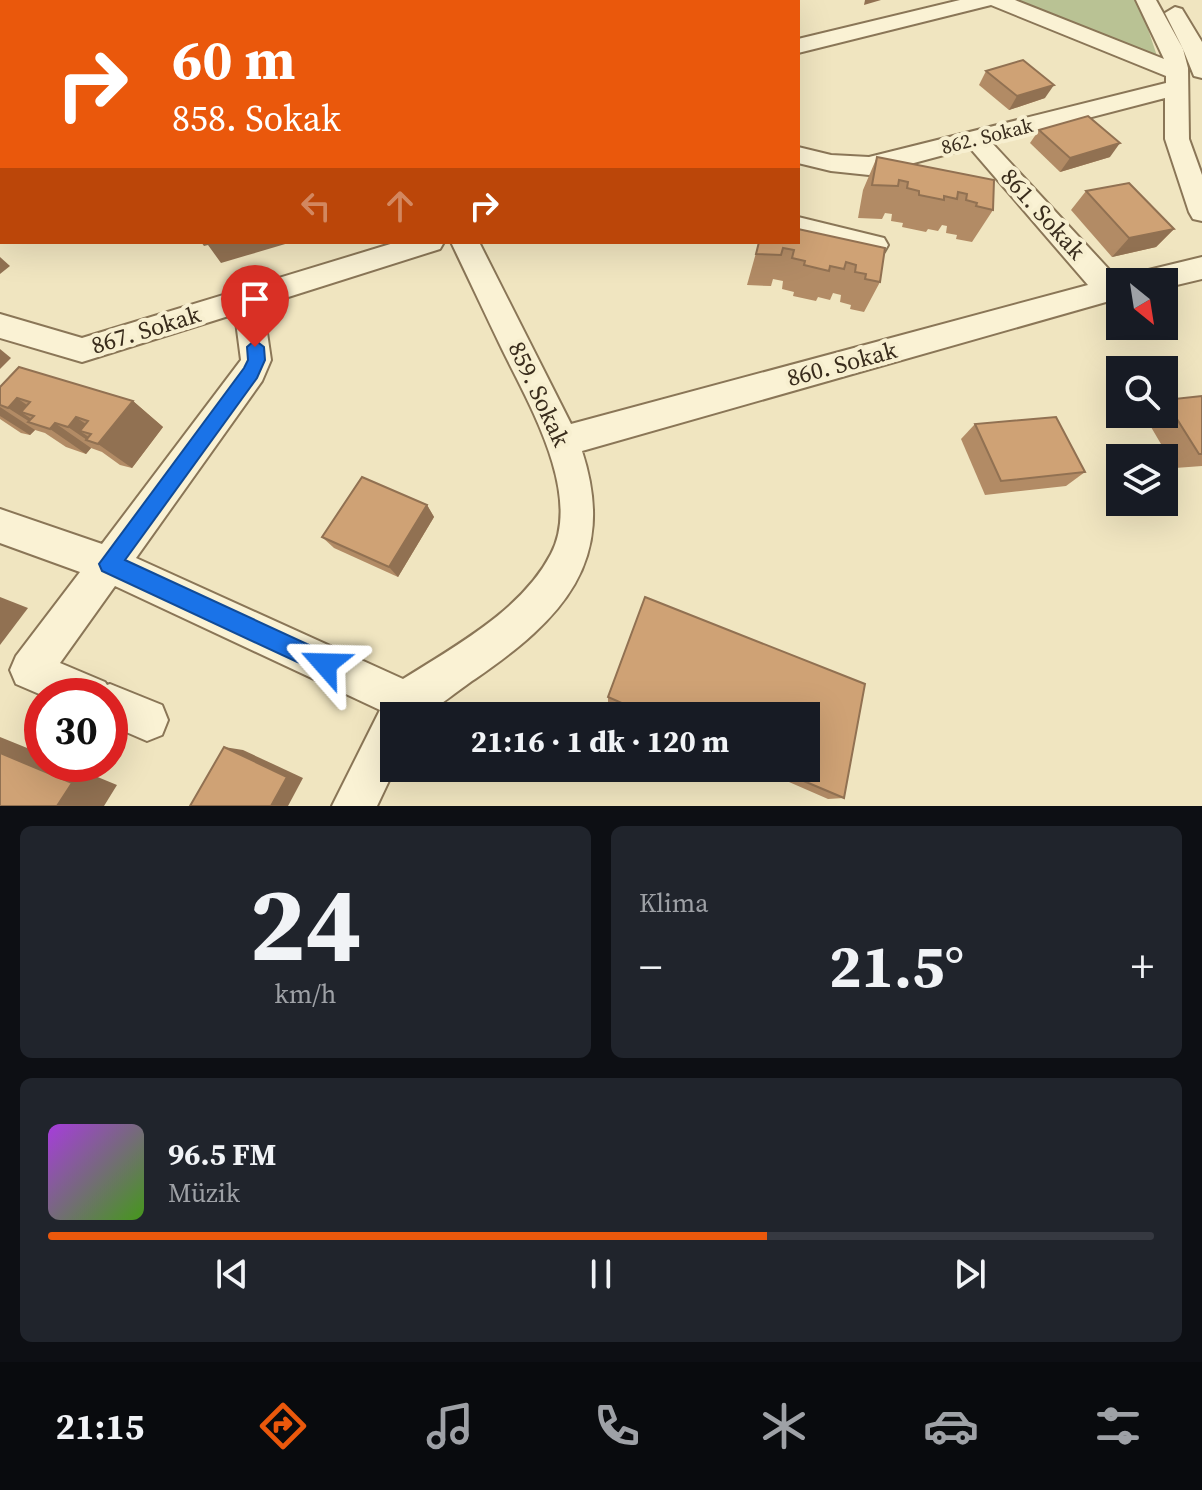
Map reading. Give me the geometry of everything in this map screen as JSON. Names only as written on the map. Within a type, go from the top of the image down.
[{"type":"street","points":[[800,46],[985,0]]},
{"type":"street","points":[[997,0],[1176,80]]},
{"type":"street","points":[[1146,0],[1165,31],[1176,80],[1177,139],[1202,212]]},
{"type":"street","points":[[1167,0],[1189,36],[1202,71]]},
{"type":"street","name":"862. Sokak","points":[[800,155],[831,163],[869,166],[975,139],[1176,80]]},
{"type":"street","name":"861. Sokak","points":[[975,139],[1106,279]]},
{"type":"street","points":[[800,227],[874,245]]},
{"type":"street","name":"867. Sokak","points":[[0,326],[82,350],[424,244]]},
{"type":"street","name":"859. Sokak","points":[[415,702],[500,636],[552,588],[574,541],[578,515],[577,493],[564,441],[466,244]]},
{"type":"street","points":[[1178,274],[1202,268]]},
{"type":"street","name":"860. Sokak","points":[[564,441],[1106,291]]},
{"type":"street","points":[[49,678],[30,670],[251,372],[256,360],[248,298]]},
{"type":"street","points":[[0,526],[109,564],[380,704]]},
{"type":"street","points":[[128,712],[147,720]]},
{"type":"street","name":"859. Sokak","points":[[354,806],[380,753]]},
{"type":"green space","points":[[1006,0],[1134,0],[1141,8],[1157,56]]},
{"type":"building","points":[[1023,60],[1054,85],[1017,96],[986,71]]},
{"type":"building","points":[[1088,116],[1120,143],[1070,158],[1039,130]]},
{"type":"building","points":[[877,157],[994,180],[993,210],[976,206],[977,203],[966,200],[967,194],[958,192],[957,199],[944,196],[944,200],[919,195],[919,191],[907,188],[908,182],[899,180],[898,186],[872,185]]},
{"type":"building","points":[[1129,183],[1174,229],[1129,238],[1086,191]]},
{"type":"building","points":[[800,229],[885,248],[880,282],[865,279],[866,274],[855,272],[856,265],[846,262],[844,269],[830,266],[829,271],[804,265],[805,261],[792,258],[794,250],[783,248],[781,255],[756,254],[758,244],[800,244]]},
{"type":"building","points":[[19,367],[133,401],[98,444],[86,440],[91,434],[80,431],[88,421],[76,417],[68,427],[55,423],[50,429],[28,422],[34,416],[21,412],[30,402],[17,398],[8,408],[0,405],[0,387]]},
{"type":"building","points":[[1202,396],[1202,454],[1199,454],[1178,421],[1178,399]]},
{"type":"building","points":[[1056,417],[1085,472],[1001,481],[975,424]]},
{"type":"building","points":[[362,477],[427,505],[389,567],[322,537]]},
{"type":"building","points":[[645,597],[865,684],[844,798],[806,782],[820,782],[820,702],[619,702],[608,697]]},
{"type":"building","points":[[224,747],[287,777],[271,806],[190,806]]},
{"type":"building","points":[[0,753],[24,763],[24,782],[72,783],[57,806],[0,806]]},
{"type":"route","points":[[255,347],[256,360],[251,372],[109,564],[325,664]]}]
